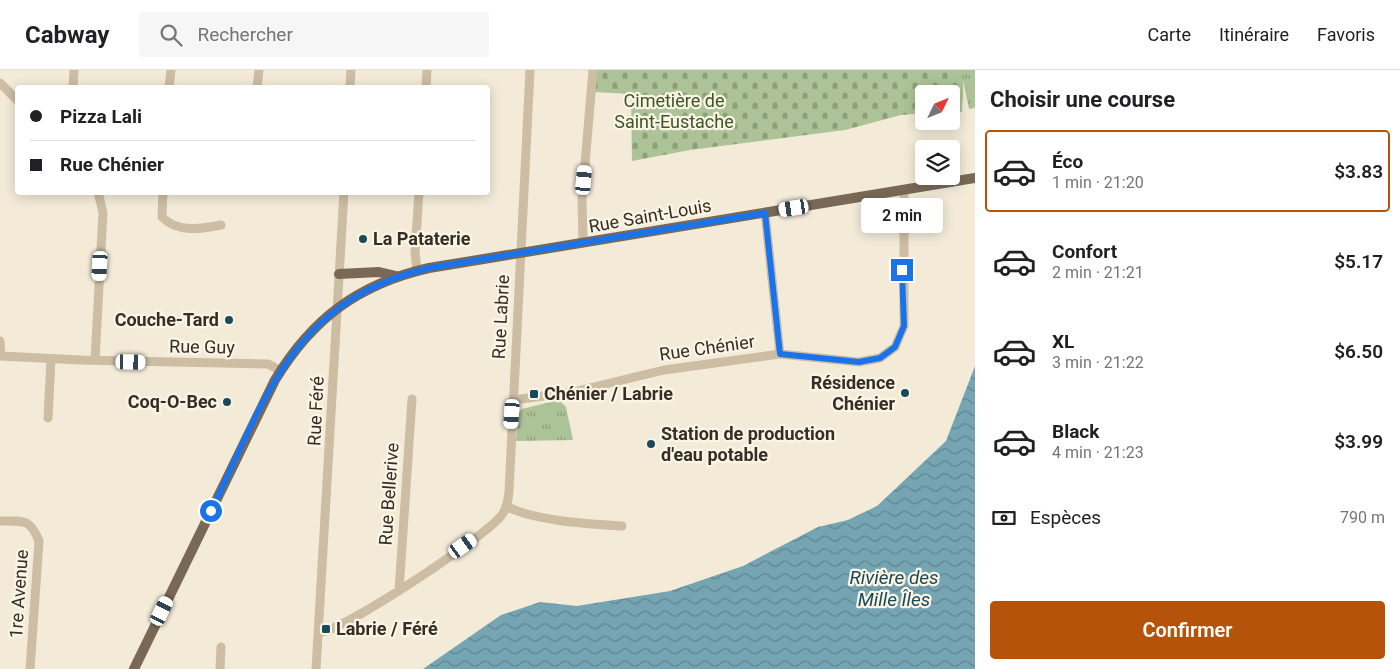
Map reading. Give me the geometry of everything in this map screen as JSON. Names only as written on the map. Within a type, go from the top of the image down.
[{"type":"main road","name":"Rue Saint-Louis","points":[[134,669],[281,371],[307,335],[338,308],[373,286],[418,271],[975,178]]},
{"type":"main road","points":[[339,274],[379,272],[397,277]]},
{"type":"street","points":[[73,85],[74,70]]},
{"type":"street","points":[[169,85],[170,70]]},
{"type":"street","points":[[257,85],[259,70]]},
{"type":"street","points":[[350,85],[351,70]]},
{"type":"street","points":[[426,85],[427,70]]},
{"type":"street","name":"Rue Labrie","points":[[506,506],[514,400],[530,70]]},
{"type":"street","points":[[583,243],[584,180],[593,70]]},
{"type":"street","points":[[0,83],[15,98]]},
{"type":"street","name":"Rue Chénier","points":[[514,400],[573,392],[664,370],[780,354],[859,362],[880,358],[895,347],[904,326],[904,190]]},
{"type":"street","points":[[95,360],[103,212],[99,195]]},
{"type":"street","points":[[163,195],[162,217],[169,225],[198,230],[221,225]]},
{"type":"street","name":"Rue Féré","points":[[316,669],[320,632],[344,195]]},
{"type":"street","points":[[418,271],[415,252],[419,195]]},
{"type":"street","points":[[765,213],[780,354]]},
{"type":"street","name":"Rue Guy","points":[[0,341],[0,356],[268,364],[281,371]]},
{"type":"street","points":[[48,418],[51,359]]},
{"type":"street","name":"Rue Bellerive","points":[[399,592],[412,399]]},
{"type":"street","points":[[320,632],[327,632],[342,625],[399,592],[495,523],[506,506],[514,510],[555,518],[622,526]]},
{"type":"street","name":"1re Avenue","points":[[0,520],[24,521],[33,527],[39,541],[30,669]]},
{"type":"street","points":[[220,669],[221,646]]},
{"type":"green space","name":"Cimetière de Saint-Eustache","points":[[595,70],[964,70],[962,112],[960,112],[960,85],[915,85],[915,114],[901,115],[845,130],[690,150],[632,161],[631,94],[594,92]]},
{"type":"green space","points":[[961,70],[975,70],[975,108],[969,109]]},
{"type":"green space","points":[[559,400],[566,407],[573,440],[516,441],[518,414],[522,409]]},
{"type":"water","name":"Rivière des Mille Îles","points":[[975,366],[975,669],[423,669],[501,615],[540,602],[577,606],[670,591],[743,566],[818,527],[848,520],[877,506],[946,441]]},
{"type":"place","name":"La Pataterie","points":[[363,239]]},
{"type":"place","name":"Couche-Tard","points":[[229,320]]},
{"type":"place","name":"Résidence Chénier","points":[[905,393]]},
{"type":"place","name":"Chénier / Labrie","points":[[534,394]]},
{"type":"place","name":"Coq-O-Bec","points":[[227,402]]},
{"type":"place","name":"Station de production d'eau potable","points":[[651,444]]},
{"type":"place","name":"Labrie / Féré","points":[[326,629]]},
{"type":"route","points":[[211,511],[274,381],[296,347],[319,322],[333,311],[363,291],[389,279],[429,268],[765,213],[780,354],[859,362],[880,358],[895,347],[904,326],[902,270]]}]
